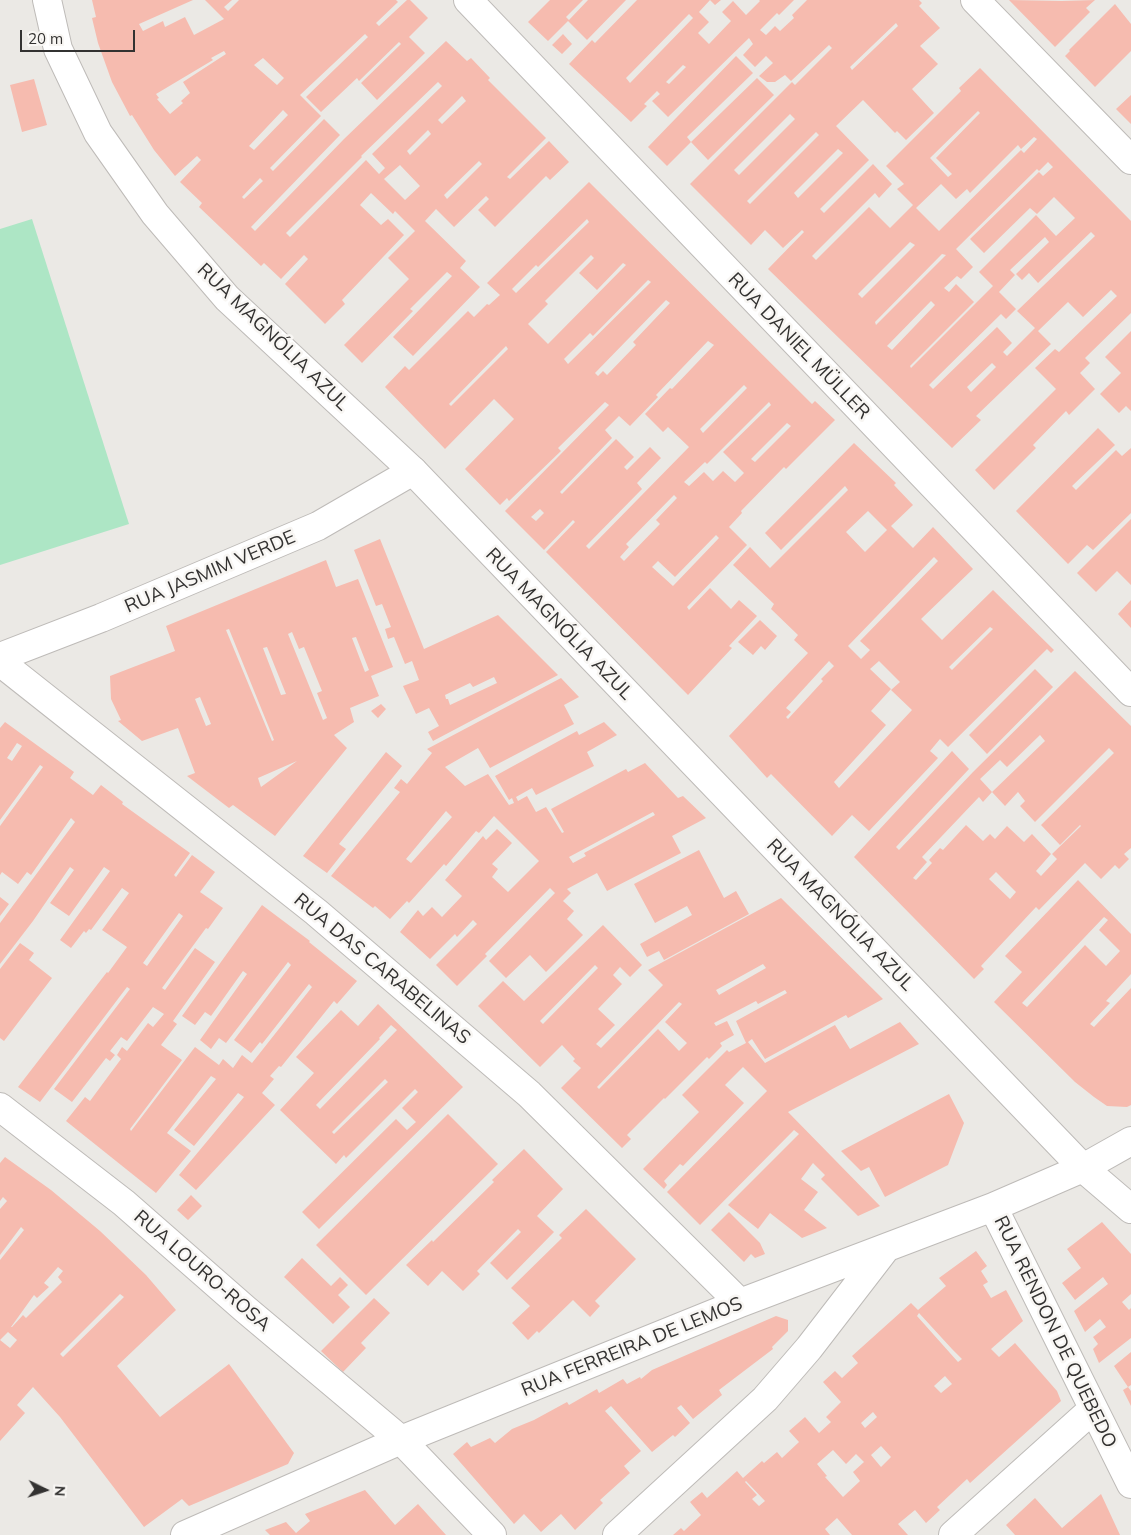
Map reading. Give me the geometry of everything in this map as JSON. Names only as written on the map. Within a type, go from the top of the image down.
[{"type":"street","name":"RUA MAGNÓLIA AZUL","points":[[47,0],[58,49],[98,133],[155,214],[227,298],[413,471],[1083,1168],[1131,1208]]},
{"type":"street","name":"RUA DANIEL MÜLLER","points":[[468,0],[1131,692]]},
{"type":"street","points":[[975,0],[1131,160]]},
{"type":"street","name":"RUA JASMIM VERDE","points":[[0,657],[101,618],[318,526],[413,471]]},
{"type":"street","name":"RUA DAS CARABELINAS","points":[[0,662],[316,912],[529,1094],[740,1303]]},
{"type":"street","name":"RUA LOURO-ROSA","points":[[0,1107],[124,1203],[245,1309],[401,1440],[492,1535]]},
{"type":"street","name":"RUA FERREIRA DE LEMOS","points":[[185,1535],[401,1440],[740,1303],[994,1207],[1083,1168],[1131,1141]]},
{"type":"street","name":"RUA RENDON DE QUEBEDO","points":[[994,1207],[1131,1484]]},
{"type":"street","points":[[617,1535],[765,1399],[809,1348],[886,1248]]},
{"type":"street","points":[[953,1535],[1093,1409]]},
{"type":"green space","points":[[32,219],[129,524],[0,565],[0,229]]},
{"type":"building","points":[[92,0],[193,0],[139,24],[143,31],[163,21],[165,27],[185,17],[194,35],[224,19],[205,0],[232,0],[224,7],[228,11],[239,0],[396,0],[398,2],[376,23],[379,26],[407,0],[410,0],[428,18],[409,37],[425,53],[377,100],[361,83],[401,44],[399,42],[359,81],[357,78],[321,112],[306,97],[368,37],[365,34],[300,95],[321,116],[270,168],[273,171],[324,119],[340,135],[251,227],[255,231],[344,139],[446,41],[467,61],[471,58],[490,78],[488,80],[546,138],[507,177],[510,179],[549,141],[569,162],[550,180],[546,176],[495,227],[478,210],[489,199],[486,196],[454,227],[436,209],[425,221],[466,261],[460,268],[480,287],[413,356],[393,337],[452,276],[447,272],[410,309],[413,311],[362,363],[344,345],[409,279],[388,258],[415,231],[395,211],[393,214],[371,193],[360,205],[381,225],[388,219],[404,235],[342,300],[345,304],[325,324],[285,284],[308,259],[304,255],[281,279],[264,263],[261,266],[199,207],[202,203],[180,182],[201,160],[197,156],[175,176],[154,150],[132,115],[130,116],[112,82],[98,43],[92,18],[96,17]],"holes":[[[224,51],[226,54],[183,82],[190,93],[181,101],[183,103],[170,114],[157,99],[159,98],[156,94],[213,60],[211,58]],[[263,58],[284,78],[277,85],[254,65]],[[438,82],[442,86],[372,154],[385,168],[379,174],[366,160],[290,237],[286,233]],[[462,96],[466,101],[442,124],[438,120]],[[283,110],[288,115],[254,150],[249,146]],[[428,130],[431,134],[410,155],[407,151]],[[479,161],[482,164],[447,199],[444,195]],[[400,165],[420,186],[405,200],[384,179]],[[260,178],[263,181],[244,199],[242,197]]]},
{"type":"building","points":[[550,0],[583,0],[566,17],[569,20],[588,0],[626,0],[587,40],[568,21],[548,41],[528,22]]},
{"type":"building","points":[[637,0],[710,0],[699,12],[709,22],[698,33],[709,44],[731,21],[722,12],[733,1],[746,15],[759,0],[794,0],[760,30],[766,35],[775,26],[780,31],[794,18],[792,15],[807,0],[919,0],[922,3],[919,6],[940,28],[920,46],[938,64],[912,89],[934,113],[906,140],[897,131],[895,133],[863,100],[836,126],[869,160],[820,209],[824,213],[873,164],[892,184],[879,198],[875,193],[812,256],[816,260],[869,207],[890,228],[913,205],[897,189],[904,184],[886,166],[961,91],[959,88],[980,68],[1131,221],[1131,313],[1085,358],[1090,363],[1080,373],[1095,389],[1069,415],[1066,411],[1033,445],[1036,448],[994,490],[975,470],[1056,389],[1035,368],[1055,349],[1059,352],[1117,296],[1111,290],[1083,317],[1068,302],[1038,331],[1051,344],[976,416],[981,420],[952,448],[768,269],[804,232],[802,230],[783,248],[765,230],[751,245],[690,184],[792,82],[795,85],[832,48],[829,45],[791,81],[785,75],[775,82],[767,82],[759,76],[773,63],[766,56],[755,67],[743,55],[753,44],[749,38],[668,117],[652,101],[660,94],[657,91],[644,104],[647,106],[631,122],[569,64],[592,40],[595,43]],"holes":[[[689,14],[693,18],[630,83],[626,78]],[[896,23],[898,26],[852,70],[850,67]],[[683,65],[686,67],[669,84],[666,82]],[[978,111],[980,113],[936,158],[952,174],[948,177],[930,158]],[[790,114],[795,119],[739,175],[734,170]],[[816,132],[819,135],[750,204],[747,201]],[[1034,137],[1037,139],[1024,153],[1021,150],[939,231],[916,208],[941,184],[956,199],[967,189],[970,193],[1018,145],[1021,149]],[[838,149],[843,153],[798,198],[794,193]],[[1048,162],[1053,167],[1043,176],[1039,172],[970,239],[984,253],[1030,208],[1037,214],[1054,197],[1075,218],[1056,236],[1036,215],[979,272],[993,286],[911,368],[910,366],[974,302],[956,284],[949,292],[944,288],[957,276],[961,279],[973,267],[956,249],[1037,169],[1039,171]],[[1091,232],[1095,236],[1017,311],[1035,328],[1007,356],[1003,352],[1012,343],[997,327],[933,389],[929,385],[1001,314],[1006,319],[1016,309],[999,292],[1015,275],[1010,270],[1045,237],[1049,242],[1016,274],[1022,280],[1029,273],[1038,283]],[[910,242],[915,245],[862,298],[858,294]],[[942,254],[946,255],[876,325],[875,322]],[[931,301],[935,305],[892,350],[887,346]],[[992,363],[996,367],[971,392],[967,387]]]},
{"type":"building","points":[[710,0],[721,0],[715,5]]},
{"type":"building","points":[[1009,0],[1095,0],[1086,8],[1090,12],[1055,47]]},
{"type":"building","points":[[1115,4],[1131,24],[1131,51],[1095,87],[1065,56]]},
{"type":"building","points":[[563,34],[572,44],[562,54],[552,45]]},
{"type":"building","points":[[736,56],[753,73],[687,137],[691,142],[667,166],[648,147]]},
{"type":"building","points":[[757,78],[774,95],[708,160],[691,142]]},
{"type":"building","points":[[34,79],[47,125],[22,132],[10,85]]},
{"type":"building","points":[[1131,95],[1131,124],[1116,109]]},
{"type":"building","points":[[589,182],[812,404],[815,401],[835,420],[786,469],[784,467],[741,511],[742,513],[729,527],[747,545],[687,607],[689,610],[710,588],[731,609],[739,600],[757,616],[729,646],[732,648],[688,695],[546,552],[575,522],[573,520],[544,550],[505,511],[609,405],[605,402],[558,448],[561,451],[509,501],[507,498],[500,505],[465,469],[514,419],[494,399],[445,449],[385,387],[405,366],[409,370],[468,311],[474,317],[487,304],[489,305],[500,295],[487,283]],"holes":[[[587,219],[589,222],[516,293],[512,289],[536,265],[538,267]],[[591,255],[594,258],[579,273],[597,290],[623,263],[626,265],[548,344],[528,324],[548,304],[545,301]],[[648,280],[651,282],[568,364],[564,359],[590,333],[593,336]],[[666,300],[670,303],[633,342],[636,345],[607,375],[603,371],[598,376],[595,373]],[[708,341],[714,345],[645,414],[663,432],[668,427],[689,447],[589,549],[586,546],[642,489],[637,483],[661,458],[650,447],[627,470],[624,467],[634,457],[616,439],[562,494],[560,492],[612,438],[605,430],[619,416],[630,426],[658,397],[656,395]],[[506,346],[508,349],[451,406],[449,404]],[[744,385],[747,388],[703,433],[700,429]],[[769,402],[771,405],[723,452],[744,473],[735,482],[723,471],[713,481],[704,472],[689,486],[684,482],[705,462],[707,464]],[[787,423],[791,426],[755,462],[751,459]],[[674,495],[677,498],[656,520],[660,524],[624,561],[620,557],[629,547],[626,544]],[[540,509],[544,513],[536,521],[531,517]],[[716,535],[719,538],[673,586],[652,567],[658,561],[675,577]]]},
{"type":"building","points":[[1131,331],[1131,411],[1126,406],[1119,413],[1100,394],[1121,373],[1105,357]]},
{"type":"building","points":[[1098,428],[1115,445],[1072,486],[1076,490],[1116,450],[1122,456],[1131,448],[1131,513],[1093,550],[1087,545],[1068,564],[1016,511]]},
{"type":"building","points":[[854,443],[896,483],[894,485],[913,505],[891,526],[913,548],[933,527],[973,569],[921,619],[942,640],[993,590],[1054,650],[1051,653],[1047,649],[948,747],[940,739],[930,751],[938,758],[869,831],[852,815],[832,836],[771,774],[767,778],[729,736],[808,653],[794,640],[798,635],[771,609],[774,604],[733,565],[750,547],[770,568],[848,490],[845,486],[781,550],[765,533]],"holes":[[[868,511],[887,530],[865,552],[846,532]],[[934,557],[938,561],[860,641],[870,650],[861,659],[848,646]],[[990,627],[993,629],[952,670],[949,667]],[[829,661],[834,666],[821,679],[823,681],[788,719],[786,717],[791,712],[786,708]],[[879,661],[900,682],[891,690],[912,710],[839,788],[834,782],[886,725],[871,711],[891,689],[870,669]]]},
{"type":"building","points":[[1131,519],[1131,585],[1117,571],[1096,592],[1077,573]]},
{"type":"building","points":[[380,539],[424,649],[498,615],[558,675],[433,741],[428,732],[439,726],[429,708],[416,714],[403,686],[419,680],[412,661],[405,664],[394,637],[388,639],[385,629],[391,627],[382,604],[376,606],[354,550]],"holes":[[[494,677],[497,683],[450,705],[448,699],[446,699],[445,695],[470,683],[473,687]]]},
{"type":"building","points":[[326,560],[336,587],[358,579],[393,667],[371,676],[379,696],[350,708],[354,722],[334,735],[347,748],[275,836],[233,805],[229,808],[187,776],[195,773],[178,728],[142,741],[118,721],[121,720],[111,699],[110,676],[175,651],[166,626]],"holes":[[[229,629],[274,740],[272,741],[226,630]],[[292,632],[299,649],[304,647],[322,691],[317,693],[327,718],[323,720],[288,634]],[[356,637],[369,670],[365,672],[352,638]],[[267,647],[286,694],[281,695],[263,648]],[[200,697],[211,724],[206,726],[195,699]],[[297,761],[261,787],[258,778]]]},
{"type":"building","points":[[1131,600],[1131,628],[1118,614]]},
{"type":"building","points":[[760,620],[777,636],[765,650],[761,646],[753,655],[738,642]]},
{"type":"building","points":[[1035,669],[1053,687],[987,754],[969,735]]},
{"type":"building","points":[[1075,671],[1131,726],[1131,848],[1124,854],[1129,859],[1119,869],[1115,865],[1101,879],[1085,863],[1039,910],[1036,907],[981,966],[984,969],[974,979],[854,857],[952,751],[969,769],[896,847],[899,850],[973,772]],"holes":[[[1040,735],[1045,741],[992,792],[980,779],[1000,760],[1007,767]],[[1109,748],[1114,753],[1041,825],[1060,845],[1081,826],[1052,854],[1057,859],[1041,876],[1036,871],[1051,854],[1032,834],[1024,842],[1007,826],[995,839],[990,834],[983,841],[966,825],[943,850],[940,848],[929,860],[932,863],[916,880],[913,878],[927,862],[922,857],[979,797],[983,802],[992,792],[1005,806],[1018,792],[1025,801],[1020,806],[1035,822]],[[996,872],[1016,892],[1010,899],[989,879]]]},
{"type":"building","points":[[561,678],[579,697],[564,705],[574,724],[490,768],[478,748],[445,767],[465,786],[488,774],[509,805],[514,803],[512,798],[509,800],[495,776],[577,731],[579,735],[604,722],[617,735],[587,752],[594,766],[536,795],[532,788],[516,797],[518,801],[527,796],[536,812],[546,807],[562,833],[564,832],[551,809],[626,769],[628,772],[645,763],[678,798],[683,796],[706,818],[672,836],[681,853],[607,891],[597,873],[567,889],[571,893],[563,901],[574,911],[567,919],[583,935],[546,972],[530,955],[506,978],[489,961],[555,893],[550,888],[485,954],[487,956],[457,986],[436,965],[477,924],[473,920],[457,937],[455,934],[430,959],[400,932],[418,910],[423,916],[432,907],[442,917],[462,896],[445,880],[483,836],[486,840],[497,829],[512,843],[492,864],[498,869],[492,877],[508,892],[539,861],[494,816],[479,833],[476,831],[446,866],[444,864],[409,903],[407,901],[390,919],[375,906],[373,908],[331,876],[400,792],[394,788],[401,779],[407,784],[432,753],[427,749]],"holes":[[[446,811],[452,817],[411,863],[406,859]],[[653,812],[655,815],[584,853],[586,856],[573,863],[569,857]]]},
{"type":"building","points":[[381,704],[386,709],[378,718],[371,711]]},
{"type":"building","points":[[5,722],[74,772],[70,778],[93,795],[101,785],[123,802],[122,804],[190,853],[174,875],[176,877],[192,855],[215,872],[200,892],[223,908],[162,988],[165,990],[195,948],[215,962],[173,1021],[177,1024],[161,1045],[182,1060],[130,1129],[131,1131],[195,1047],[219,1065],[223,1059],[233,1068],[242,1055],[252,1063],[312,987],[309,984],[262,1044],[260,1042],[251,1053],[234,1040],[291,965],[288,962],[226,1043],[219,1038],[211,1049],[200,1040],[247,974],[243,971],[211,1016],[205,1012],[195,1025],[182,1016],[262,905],[310,941],[357,981],[337,1004],[334,1001],[281,1067],[279,1066],[270,1076],[274,1079],[262,1093],[275,1105],[196,1190],[179,1175],[244,1097],[238,1093],[194,1146],[174,1130],[216,1079],[211,1076],[167,1133],[191,1151],[156,1193],[66,1121],[85,1097],[90,1101],[121,1059],[117,1055],[122,1047],[127,1051],[148,1023],[153,1027],[164,1014],[153,1007],[127,1041],[121,1037],[110,1051],[115,1055],[110,1061],[106,1058],[72,1102],[54,1089],[130,989],[127,987],[40,1102],[18,1087],[127,947],[102,930],[129,893],[122,888],[91,930],[89,929],[86,933],[84,931],[71,948],[60,940],[110,871],[104,867],[69,916],[50,903],[74,870],[70,867],[33,921],[0,964],[0,923],[75,822],[71,818],[31,875],[27,872],[18,884],[2,872],[0,875],[0,826],[43,767],[40,765],[0,820],[0,728]],"holes":[[[17,743],[22,746],[12,761],[7,758]],[[179,913],[183,916],[147,966],[143,963]]]},
{"type":"building","points":[[386,752],[402,766],[339,844],[346,849],[327,873],[303,856]]},
{"type":"building","points":[[699,850],[724,898],[736,891],[749,914],[664,960],[659,951],[647,957],[640,944],[692,915],[687,906],[655,923],[634,884]]},
{"type":"building","points":[[1078,880],[1131,934],[1131,974],[1106,1001],[1110,1003],[1090,1024],[1094,1027],[1131,988],[1131,1105],[1127,1107],[1107,1106],[1094,1097],[1075,1082],[994,1002],[1022,972],[1005,956]],"holes":[[[1104,917],[1108,920],[1099,930],[1120,951],[1106,966],[1085,945],[1027,1007],[1022,1003]]]},
{"type":"building","points":[[0,897],[9,904],[0,916]]},
{"type":"building","points":[[781,898],[883,999],[848,1018],[846,1015],[765,1059],[752,1039],[748,1042],[765,1063],[835,1025],[850,1049],[900,1022],[919,1044],[788,1112],[880,1206],[858,1216],[821,1179],[825,1175],[813,1163],[801,1179],[818,1192],[804,1210],[827,1228],[802,1238],[770,1213],[758,1229],[728,1205],[799,1134],[794,1130],[700,1225],[667,1192],[767,1091],[743,1067],[725,1085],[744,1103],[683,1166],[680,1164],[664,1181],[667,1185],[664,1189],[643,1169],[699,1112],[682,1095],[727,1050],[729,1052],[746,1043],[736,1021],[787,993],[785,990],[758,1004],[756,1001],[714,1023],[716,1026],[727,1021],[734,1035],[720,1043],[722,1046],[709,1059],[707,1057],[627,1135],[631,1139],[622,1148],[561,1088],[581,1068],[573,1061],[575,1059],[562,1045],[540,1067],[478,1006],[503,981],[524,1001],[603,925],[642,965],[630,977],[620,967],[613,975],[622,984],[598,1009],[615,1025],[596,1044],[601,1048],[663,985],[648,970]],"holes":[[[763,964],[766,968],[719,995],[716,990]],[[595,965],[598,968],[543,1024],[540,1021]],[[679,1002],[682,1004],[665,1022],[687,1043],[679,1051],[658,1029],[599,1089],[597,1087]]]},
{"type":"building","points":[[20,943],[34,953],[29,960],[52,978],[4,1041],[0,1038],[0,969]]},
{"type":"building","points":[[378,1004],[463,1087],[319,1229],[302,1212],[396,1119],[407,1130],[416,1122],[402,1108],[418,1092],[415,1089],[346,1158],[344,1155],[336,1164],[280,1110],[314,1073],[296,1057],[341,1010],[358,1026]],"holes":[[[391,1025],[397,1030],[320,1109],[316,1105],[380,1039]],[[385,1079],[388,1082],[334,1134],[332,1132]]]},
{"type":"building","points":[[949,1094],[964,1123],[948,1165],[885,1197],[869,1167],[861,1171],[841,1151]]},
{"type":"building","points":[[448,1114],[498,1164],[366,1295],[316,1245]]},
{"type":"building","points":[[524,1149],[563,1189],[537,1216],[554,1232],[507,1280],[490,1263],[521,1232],[518,1229],[477,1271],[480,1274],[463,1291],[442,1271],[428,1286],[406,1265],[432,1240],[433,1242],[494,1182],[492,1180]]},
{"type":"building","points":[[5,1157],[51,1190],[100,1231],[146,1275],[176,1310],[117,1366],[160,1417],[229,1364],[294,1453],[288,1464],[189,1506],[182,1499],[144,1527],[60,1417],[33,1387],[17,1405],[25,1413],[0,1441],[0,1340],[0,1260],[24,1230],[21,1227],[0,1255],[0,1209],[7,1201],[3,1197],[0,1201],[0,1163]],"holes":[[[58,1267],[63,1271],[58,1277],[62,1282],[26,1318],[23,1315],[11,1327],[34,1295],[37,1298],[49,1287],[44,1283]],[[120,1294],[124,1297],[63,1357],[60,1354]],[[8,1332],[17,1340],[10,1348],[0,1340]]]},
{"type":"building","points":[[191,1195],[202,1206],[188,1220],[177,1210]]},
{"type":"building","points":[[586,1209],[636,1259],[595,1301],[600,1306],[590,1317],[573,1300],[539,1333],[537,1331],[528,1340],[512,1323],[530,1306],[511,1288],[562,1238],[559,1235]]},
{"type":"building","points":[[729,1212],[760,1243],[765,1254],[755,1258],[751,1254],[744,1262],[711,1230]]},
{"type":"building","points":[[1102,1222],[1131,1254],[1131,1294],[1122,1302],[1129,1310],[1131,1308],[1131,1338],[1099,1363],[1093,1349],[1098,1344],[1093,1337],[1106,1327],[1100,1319],[1085,1332],[1074,1311],[1108,1284],[1103,1277],[1075,1300],[1062,1283],[1081,1268],[1067,1249]]},
{"type":"building","points":[[976,1251],[987,1266],[981,1271],[988,1282],[983,1285],[991,1298],[1006,1290],[1023,1321],[991,1349],[999,1357],[1015,1343],[1057,1391],[1061,1401],[970,1483],[967,1479],[937,1507],[940,1510],[926,1523],[915,1510],[898,1524],[908,1535],[852,1535],[837,1518],[825,1529],[830,1535],[673,1535],[681,1528],[684,1531],[701,1515],[690,1502],[702,1492],[707,1498],[737,1471],[743,1478],[762,1461],[764,1463],[777,1452],[782,1458],[799,1442],[789,1431],[805,1417],[819,1433],[831,1422],[826,1417],[841,1402],[823,1382],[835,1371],[842,1378],[858,1363],[852,1356],[911,1303],[918,1310],[946,1286],[939,1278]],"holes":[[[919,1313],[962,1359],[958,1362],[917,1316]],[[945,1376],[952,1384],[941,1393],[934,1386]],[[873,1412],[877,1417],[865,1428],[861,1423]],[[881,1446],[891,1457],[881,1467],[871,1455]],[[833,1450],[846,1464],[856,1454],[864,1462],[853,1472],[860,1481],[843,1497],[825,1477],[827,1476],[817,1464]],[[746,1481],[765,1501],[759,1506],[752,1499],[757,1495],[745,1482]]]},
{"type":"building","points":[[302,1258],[331,1286],[340,1277],[348,1285],[338,1295],[350,1307],[333,1324],[284,1277]]},
{"type":"building","points":[[374,1298],[390,1313],[361,1343],[366,1348],[343,1372],[321,1351]]},
{"type":"building","points":[[776,1316],[788,1320],[788,1331],[772,1347],[773,1349],[719,1390],[722,1395],[693,1419],[681,1405],[677,1408],[690,1423],[675,1437],[673,1435],[652,1452],[611,1406],[605,1411],[641,1451],[624,1466],[630,1473],[600,1500],[603,1503],[575,1530],[561,1514],[541,1532],[524,1514],[514,1524],[453,1454],[467,1442],[471,1447],[490,1438],[495,1443],[512,1429],[534,1420],[567,1402],[569,1405],[597,1389],[599,1393],[623,1379],[627,1384],[640,1377],[641,1379],[652,1370]]},
{"type":"building","points":[[1131,1352],[1131,1385],[1128,1387],[1114,1366]]},
{"type":"building","points":[[1128,1387],[1131,1391],[1131,1406],[1123,1390]]},
{"type":"building","points":[[365,1490],[395,1525],[418,1504],[446,1535],[270,1535],[265,1530],[286,1522],[296,1533],[310,1521],[305,1514]]},
{"type":"building","points":[[1101,1494],[1120,1535],[1015,1535],[1006,1525],[1035,1498],[1062,1528]]}]
